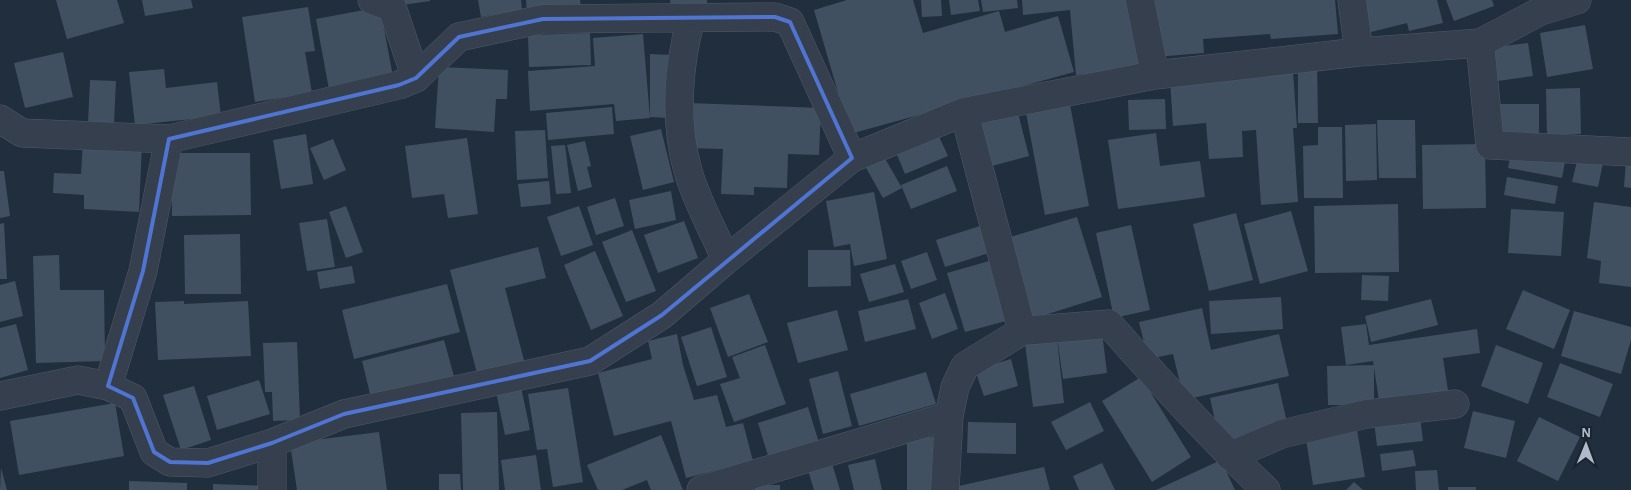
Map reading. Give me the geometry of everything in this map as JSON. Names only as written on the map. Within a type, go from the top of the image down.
[{"type":"street","points":[[1140,0],[1155,74]]},
{"type":"street","points":[[1352,0],[1359,52]]},
{"type":"street","points":[[0,396],[78,380],[108,386],[133,398],[154,452],[170,462],[208,462],[272,443],[344,414],[590,361],[662,315],[726,260],[852,158],[964,112],[1155,74],[1359,52],[1480,43],[1541,11],[1577,0]]},
{"type":"street","points":[[384,2],[416,78]]},
{"type":"street","points":[[0,119],[22,133],[169,139],[399,85],[416,78],[459,37],[543,19],[660,9],[691,18],[775,17],[790,22],[852,158]]},
{"type":"street","points":[[691,18],[683,47],[678,107],[688,171],[726,260]]},
{"type":"street","points":[[1480,43],[1490,145],[1631,152]]},
{"type":"street","points":[[964,112],[1022,331]]},
{"type":"street","points":[[108,386],[143,271],[169,139]]},
{"type":"street","points":[[944,490],[949,416],[955,387],[965,366],[1022,331],[1109,324],[1230,456],[1266,490]]},
{"type":"street","points":[[1230,456],[1282,434],[1367,414],[1455,404]]},
{"type":"street","points":[[701,490],[949,416]]},
{"type":"street","points":[[272,443],[272,490]]},
{"type":"highlighted area","points":[[775,17],[790,22],[852,158],[662,315],[590,361],[344,414],[272,443],[208,463],[170,462],[154,452],[133,398],[108,386],[143,271],[169,139],[399,85],[416,78],[459,37],[543,19]]},
{"type":"building","points":[[56,0],[117,0],[124,23],[67,39]]},
{"type":"building","points":[[142,0],[191,0],[193,8],[145,16]]},
{"type":"building","points":[[394,0],[430,0],[430,1],[395,6]]},
{"type":"building","points":[[478,0],[521,0],[522,10],[481,17]]},
{"type":"building","points":[[526,0],[580,0],[581,7],[527,14]]},
{"type":"building","points":[[670,0],[707,0],[707,6],[671,7]]},
{"type":"building","points":[[847,0],[913,0],[923,33],[999,11],[1005,32],[1058,16],[1074,72],[850,134],[814,10]]},
{"type":"building","points":[[921,0],[941,0],[942,16],[922,17]]},
{"type":"building","points":[[949,0],[978,0],[980,11],[951,15]]},
{"type":"building","points":[[981,0],[1017,0],[1018,8],[983,12]]},
{"type":"building","points":[[1022,0],[1138,0],[1144,69],[1076,75],[1070,10],[1023,15]]},
{"type":"building","points":[[1151,0],[1335,0],[1338,34],[1271,39],[1270,34],[1203,39],[1204,53],[1155,57]]},
{"type":"building","points":[[1359,0],[1437,0],[1443,23],[1409,31],[1407,23],[1367,33]]},
{"type":"building","points":[[1446,0],[1492,0],[1494,6],[1454,21]]},
{"type":"building","points":[[308,7],[315,51],[305,52],[312,93],[255,102],[242,17]]},
{"type":"building","points":[[380,7],[394,82],[330,95],[316,19]]},
{"type":"building","points":[[1585,25],[1593,69],[1547,77],[1540,33]]},
{"type":"building","points":[[590,33],[591,65],[529,67],[528,35]]},
{"type":"building","points":[[643,34],[650,118],[616,121],[614,104],[530,111],[528,71],[595,66],[593,38]]},
{"type":"building","points":[[1528,43],[1533,76],[1498,81],[1494,47]]},
{"type":"building","points":[[63,52],[73,97],[25,108],[14,63]]},
{"type":"building","points":[[650,54],[670,55],[669,118],[650,117]]},
{"type":"building","points":[[1317,63],[1318,123],[1298,123],[1298,64]]},
{"type":"building","points":[[439,67],[508,70],[507,99],[496,99],[494,132],[435,128]]},
{"type":"building","points":[[164,69],[166,88],[217,82],[221,116],[135,125],[129,72]]},
{"type":"building","points":[[1293,72],[1297,128],[1293,128],[1298,202],[1261,205],[1256,130],[1242,131],[1243,157],[1209,159],[1206,123],[1173,126],[1170,80]]},
{"type":"building","points":[[90,80],[116,81],[114,123],[88,122]]},
{"type":"building","points":[[1580,88],[1581,134],[1547,135],[1546,89]]},
{"type":"building","points":[[1069,99],[1089,206],[1045,215],[1025,107]]},
{"type":"building","points":[[1165,99],[1166,129],[1129,130],[1128,100]]},
{"type":"building","points":[[688,103],[821,108],[819,155],[788,154],[787,188],[754,187],[754,195],[721,194],[723,149],[687,148]]},
{"type":"building","points":[[1495,104],[1539,104],[1539,139],[1496,140]]},
{"type":"building","points":[[612,107],[614,134],[548,140],[546,113]]},
{"type":"building","points":[[1018,113],[1029,156],[992,166],[980,124]]},
{"type":"building","points":[[1377,120],[1415,120],[1416,178],[1379,178]]},
{"type":"building","points":[[1376,124],[1377,180],[1346,181],[1345,125]]},
{"type":"building","points":[[1318,127],[1342,127],[1343,198],[1304,198],[1303,146],[1318,145]]},
{"type":"building","points":[[661,129],[674,182],[643,190],[630,136]]},
{"type":"building","points":[[545,130],[548,178],[517,180],[515,131]]},
{"type":"building","points":[[937,132],[948,156],[905,174],[895,150]]},
{"type":"building","points":[[1156,133],[1160,166],[1200,161],[1205,197],[1118,209],[1108,140]]},
{"type":"building","points":[[306,134],[313,184],[281,189],[273,140]]},
{"type":"building","points":[[467,138],[478,214],[448,218],[444,194],[412,198],[405,146]]},
{"type":"building","points":[[333,139],[346,170],[324,180],[310,148]]},
{"type":"building","points":[[83,141],[142,144],[139,212],[84,209],[84,195],[53,193],[54,173],[81,174]]},
{"type":"building","points":[[585,141],[591,166],[587,167],[592,187],[578,191],[567,145]]},
{"type":"building","points":[[1485,144],[1486,208],[1423,209],[1422,145]]},
{"type":"building","points":[[565,145],[571,193],[556,194],[551,146]]},
{"type":"building","points":[[1512,147],[1566,156],[1562,178],[1508,168]]},
{"type":"building","points":[[171,153],[250,153],[251,215],[172,216]]},
{"type":"building","points":[[883,155],[902,188],[883,198],[865,166]]},
{"type":"building","points":[[1578,157],[1603,163],[1598,187],[1572,182]]},
{"type":"building","points":[[1626,160],[1631,161],[1631,188],[1624,187]]},
{"type":"building","points":[[947,166],[957,191],[911,209],[901,185]]},
{"type":"building","points":[[0,171],[4,171],[10,216],[0,218]]},
{"type":"building","points":[[1507,177],[1558,186],[1555,204],[1504,195]]},
{"type":"building","points":[[549,181],[551,204],[521,207],[518,184]]},
{"type":"building","points":[[671,191],[676,220],[635,229],[629,200]]},
{"type":"building","points":[[874,192],[887,259],[854,266],[850,244],[834,247],[826,201]]},
{"type":"building","points":[[615,198],[624,226],[596,235],[587,207]]},
{"type":"building","points":[[1594,202],[1631,207],[1631,287],[1599,283],[1601,261],[1587,258]]},
{"type":"building","points":[[1398,204],[1399,272],[1315,273],[1314,206]]},
{"type":"building","points":[[346,206],[363,252],[346,258],[329,212]]},
{"type":"building","points":[[579,206],[593,245],[561,256],[547,217]]},
{"type":"building","points":[[1511,209],[1564,212],[1561,256],[1508,253]]},
{"type":"building","points":[[1291,211],[1308,271],[1260,284],[1244,224]]},
{"type":"building","points":[[1236,213],[1253,280],[1209,291],[1193,224]]},
{"type":"building","points":[[1077,217],[1102,297],[1032,319],[1007,238]]},
{"type":"building","points":[[327,219],[335,267],[307,271],[299,223]]},
{"type":"building","points":[[684,221],[698,258],[658,273],[644,235]]},
{"type":"building","points":[[4,223],[7,279],[0,279],[0,224]]},
{"type":"building","points":[[1131,225],[1150,310],[1114,318],[1096,233]]},
{"type":"building","points":[[980,226],[989,253],[945,267],[936,240]]},
{"type":"building","points":[[632,230],[656,291],[626,302],[602,242]]},
{"type":"building","points":[[240,234],[241,294],[185,294],[184,235]]},
{"type":"building","points":[[538,247],[546,278],[505,288],[525,364],[478,377],[450,270]]},
{"type":"building","points":[[808,250],[850,250],[851,286],[808,287]]},
{"type":"building","points":[[595,251],[623,316],[591,330],[564,265]]},
{"type":"building","points":[[927,252],[937,280],[911,289],[901,261]]},
{"type":"building","points":[[59,255],[60,290],[104,290],[105,361],[36,363],[33,256]]},
{"type":"building","points":[[989,261],[1006,321],[965,332],[947,273]]},
{"type":"building","points":[[895,264],[904,292],[869,302],[860,274]]},
{"type":"building","points":[[352,266],[355,283],[320,289],[317,272]]},
{"type":"building","points":[[1362,275],[1389,276],[1388,301],[1361,300]]},
{"type":"building","points":[[15,281],[23,316],[0,322],[0,285]]},
{"type":"building","points":[[447,284],[460,332],[354,359],[342,310]]},
{"type":"building","points":[[1523,290],[1570,310],[1554,349],[1506,329]]},
{"type":"building","points":[[945,293],[958,329],[932,339],[919,303]]},
{"type":"building","points":[[749,294],[768,342],[728,357],[710,308]]},
{"type":"building","points":[[1281,297],[1283,329],[1211,334],[1209,301]]},
{"type":"building","points":[[908,299],[916,329],[865,342],[858,311]]},
{"type":"building","points":[[1431,299],[1438,325],[1371,342],[1365,316]]},
{"type":"building","points":[[184,301],[184,304],[248,301],[251,356],[158,360],[155,302]]},
{"type":"building","points":[[1202,308],[1211,350],[1279,334],[1289,376],[1184,400],[1173,354],[1148,359],[1139,322]]},
{"type":"building","points":[[837,310],[848,350],[798,363],[787,323]]},
{"type":"building","points":[[1574,311],[1631,327],[1631,340],[1621,374],[1561,356]]},
{"type":"building","points":[[16,324],[28,370],[0,378],[0,328]]},
{"type":"building","points":[[1366,324],[1369,345],[1477,329],[1480,353],[1443,358],[1449,397],[1380,407],[1373,361],[1346,365],[1341,327]]},
{"type":"building","points":[[711,327],[727,377],[697,386],[681,337]]},
{"type":"building","points":[[1102,332],[1107,373],[1063,379],[1057,337]]},
{"type":"building","points":[[677,334],[683,365],[694,400],[717,395],[726,427],[743,423],[753,461],[686,478],[671,421],[614,436],[598,373],[652,359],[648,341]]},
{"type":"building","points":[[1057,339],[1064,403],[1033,407],[1025,343]]},
{"type":"building","points":[[444,340],[455,380],[372,402],[362,361]]},
{"type":"building","points":[[297,342],[300,420],[273,421],[272,392],[265,392],[263,343]]},
{"type":"building","points":[[765,345],[786,404],[734,422],[720,384],[740,378],[732,357]]},
{"type":"building","points":[[1496,345],[1543,363],[1528,404],[1481,386]]},
{"type":"building","points":[[1011,359],[1018,386],[984,396],[975,370]]},
{"type":"building","points":[[1560,363],[1613,384],[1600,417],[1547,397]]},
{"type":"building","points":[[1374,365],[1374,405],[1328,405],[1327,366]]},
{"type":"building","points":[[838,371],[852,426],[823,434],[809,379]]},
{"type":"building","points":[[926,372],[936,404],[859,426],[850,394]]},
{"type":"building","points":[[1141,377],[1191,457],[1152,482],[1102,401]]},
{"type":"building","points":[[259,380],[270,414],[217,430],[207,396]]},
{"type":"building","points":[[1278,383],[1288,427],[1220,443],[1210,398]]},
{"type":"building","points":[[194,386],[211,440],[181,450],[163,395]]},
{"type":"building","points":[[521,387],[530,430],[505,435],[496,392]]},
{"type":"building","points":[[568,388],[583,482],[553,487],[547,449],[537,450],[528,394]]},
{"type":"building","points":[[1090,402],[1104,431],[1066,450],[1051,422]]},
{"type":"building","points":[[115,403],[124,456],[19,475],[10,421]]},
{"type":"building","points":[[808,407],[819,443],[769,459],[758,423]]},
{"type":"building","points":[[1473,411],[1515,421],[1506,458],[1464,448]]},
{"type":"building","points":[[497,412],[499,490],[463,490],[461,413]]},
{"type":"building","points":[[1420,416],[1423,441],[1377,446],[1374,421]]},
{"type":"building","points":[[1539,417],[1580,437],[1558,481],[1517,461]]},
{"type":"building","points":[[968,422],[1016,423],[1016,454],[967,453]]},
{"type":"building","points":[[1356,424],[1365,477],[1313,485],[1305,432]]},
{"type":"building","points":[[379,432],[387,490],[297,490],[290,443]]},
{"type":"building","points":[[661,435],[683,490],[651,490],[647,480],[622,490],[598,490],[587,465]]},
{"type":"building","points":[[935,437],[935,490],[907,490],[907,438]]},
{"type":"building","points":[[1413,450],[1416,466],[1382,471],[1380,454]]},
{"type":"building","points":[[536,455],[541,490],[505,490],[501,460]]},
{"type":"building","points":[[875,459],[882,490],[854,490],[848,465]]},
{"type":"building","points":[[831,460],[840,490],[814,490],[807,467]]},
{"type":"building","points":[[1221,460],[1235,490],[1156,490]]},
{"type":"building","points":[[1102,463],[1115,490],[1079,490],[1073,476]]},
{"type":"building","points":[[1044,467],[1050,490],[951,490],[950,488]]},
{"type":"building","points":[[1,468],[7,490],[0,490]]},
{"type":"building","points":[[1437,470],[1439,490],[1416,490],[1415,471]]},
{"type":"building","points":[[439,474],[460,474],[461,490],[439,490]]},
{"type":"building","points":[[129,481],[187,483],[187,490],[129,490]]},
{"type":"building","points":[[1354,482],[1363,490],[1346,490]]},
{"type":"building","points":[[213,484],[271,486],[271,490],[213,490]]},
{"type":"building","points":[[754,485],[780,485],[780,490],[755,490]]},
{"type":"building","points":[[1448,487],[1476,487],[1476,490],[1448,490]]}]
